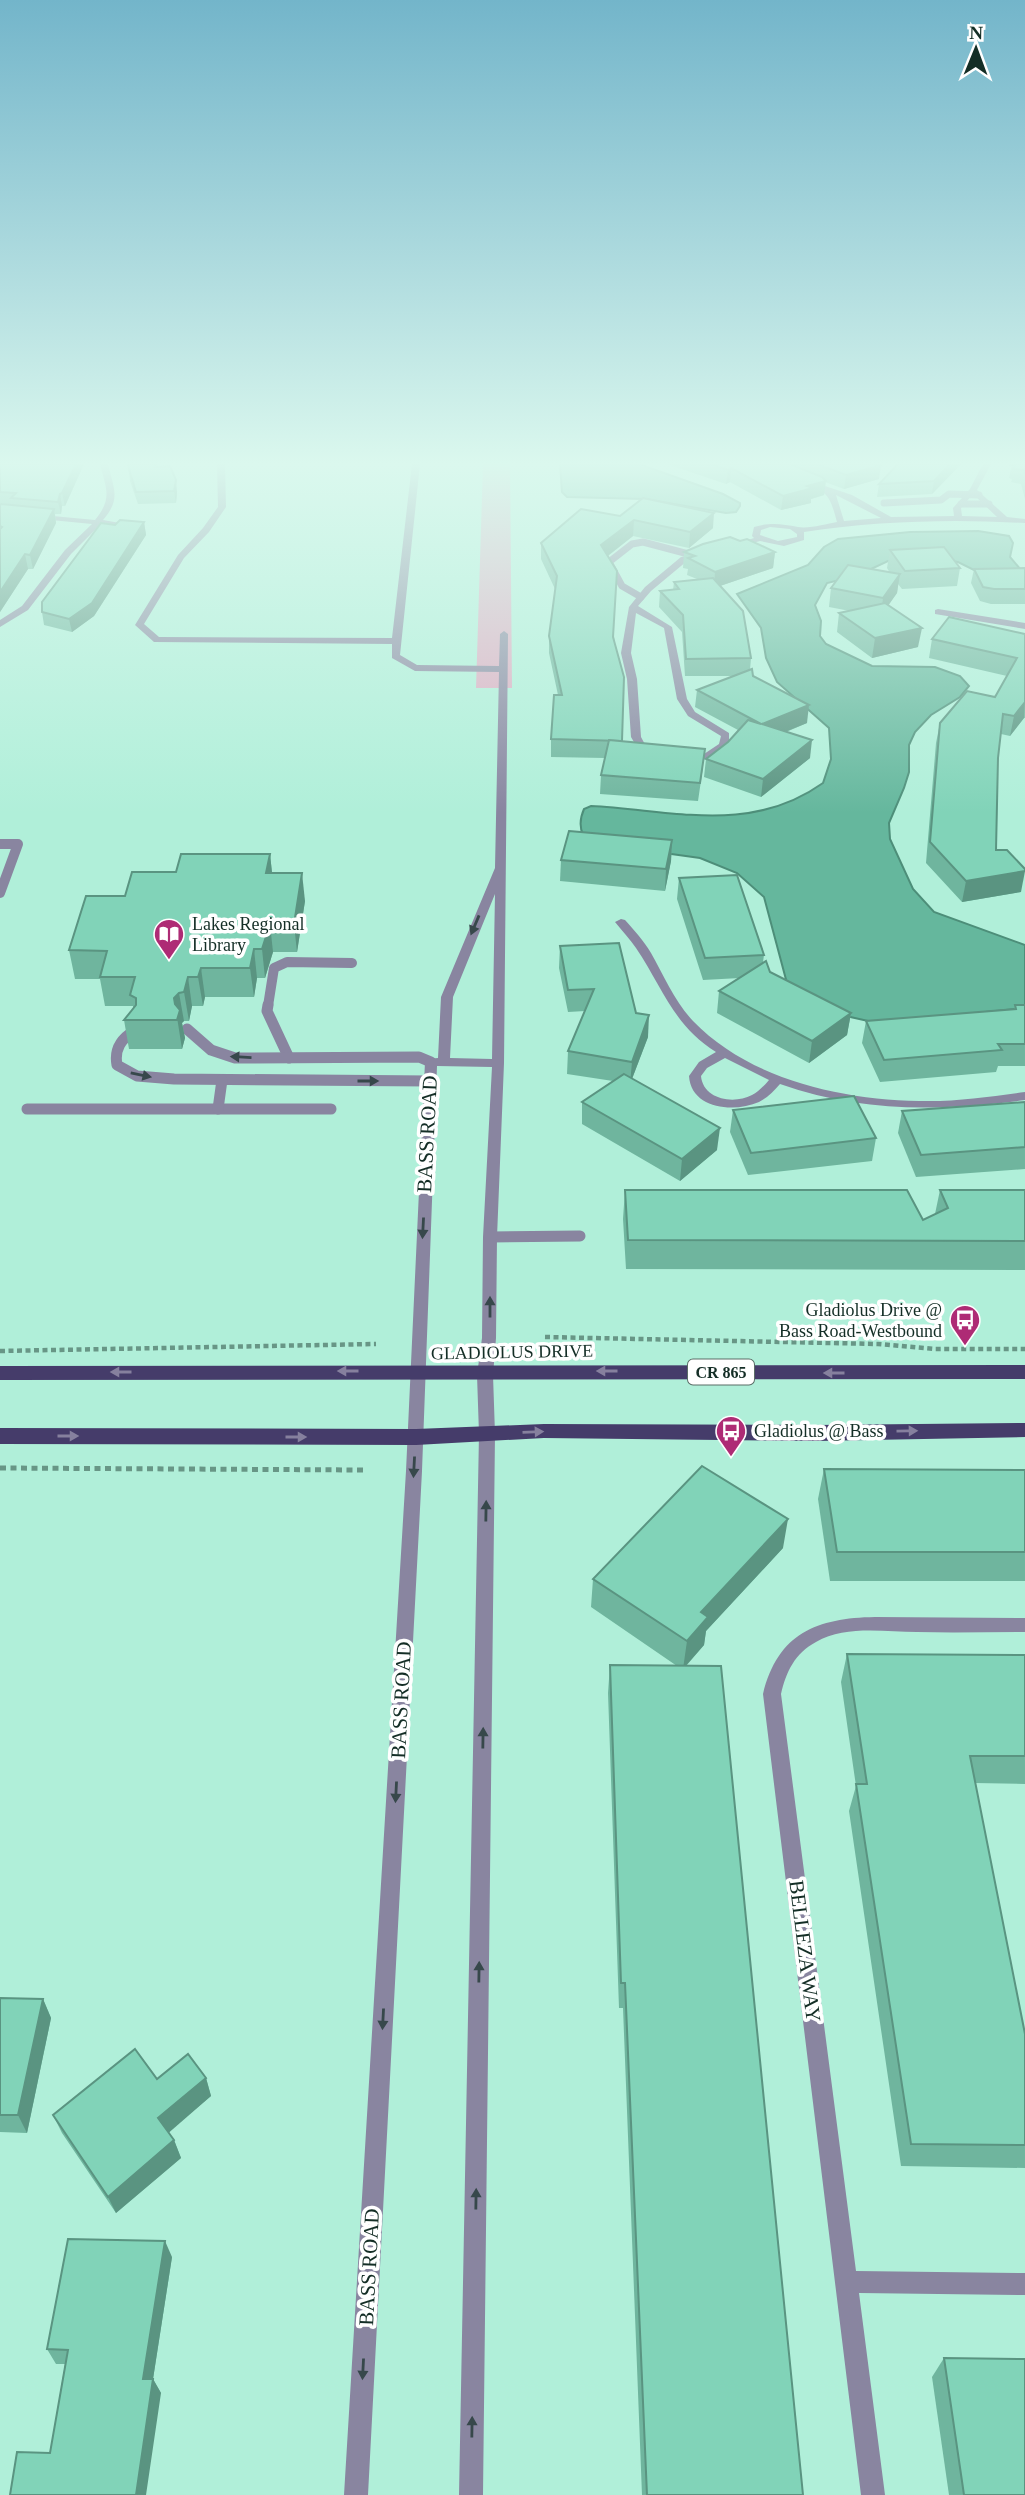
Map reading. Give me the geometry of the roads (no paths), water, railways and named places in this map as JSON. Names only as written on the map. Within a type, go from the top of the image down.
[{"type":"main road","name":"GLADIOLUS DRIVE","points":[[0,1373],[1025,1372]]},
{"type":"main road","points":[[0,1436],[416,1437],[488,1434],[1025,1430]]},
{"type":"street","points":[[0,624],[25,608],[46,580]]},
{"type":"street","points":[[167,580],[139,625],[157,640],[397,641]]},
{"type":"street","points":[[404,580],[395,656],[415,668],[503,669]]},
{"type":"street","points":[[634,607],[668,627],[682,699],[691,714],[726,735],[724,746],[706,757],[668,757],[644,752],[636,737],[632,685],[626,653],[634,607],[660,580]]},
{"type":"street","points":[[938,612],[1025,626]]},
{"type":"street","points":[[471,2495],[488,1434],[485,1374],[489,1338],[490,1237],[498,1062],[504,634]]},
{"type":"street","points":[[437,1062],[447,997],[502,862]]},
{"type":"street","points":[[621,922],[644,951],[676,1008],[701,1036],[724,1053],[778,1079],[829,1093],[906,1105],[1025,1096]]},
{"type":"street","points":[[724,1053],[703,1065],[695,1076],[697,1088],[707,1099],[722,1102],[753,1100],[778,1079]]},
{"type":"street","name":"BASS ROAD","points":[[356,2495],[416,1437],[416,1374],[430,1081],[437,1062],[498,1062]]},
{"type":"street","name":"BELLEZA WAY","points":[[873,2495],[772,1694],[776,1675],[784,1659],[795,1647],[827,1629],[861,1625],[1025,1625]]},
{"type":"street","points":[[848,2282],[1025,2284]]},
{"type":"lane","points":[[619,580],[622,586],[641,597]]},
{"type":"lane","points":[[0,844],[18,844],[0,893]]},
{"type":"lane","points":[[289,1058],[267,1011],[274,968],[287,962],[352,963]]},
{"type":"lane","points":[[187,1029],[211,1051],[220,1055],[289,1058],[419,1057],[437,1062]]},
{"type":"lane","points":[[134,1031],[122,1039],[114,1056],[117,1065],[126,1071],[151,1077],[430,1081]]},
{"type":"lane","points":[[218,1109],[222,1080]]},
{"type":"lane","points":[[27,1109],[331,1109]]},
{"type":"lane","points":[[490,1237],[580,1236]]},
{"type":"place","name":"Lakes Regional Library","points":[[169,961]]},
{"type":"place","name":"Gladiolus Drive @ Bass Road-Westbound","points":[[965,1347]]},
{"type":"place","name":"Gladiolus @ Bass","points":[[731,1458]]}]
